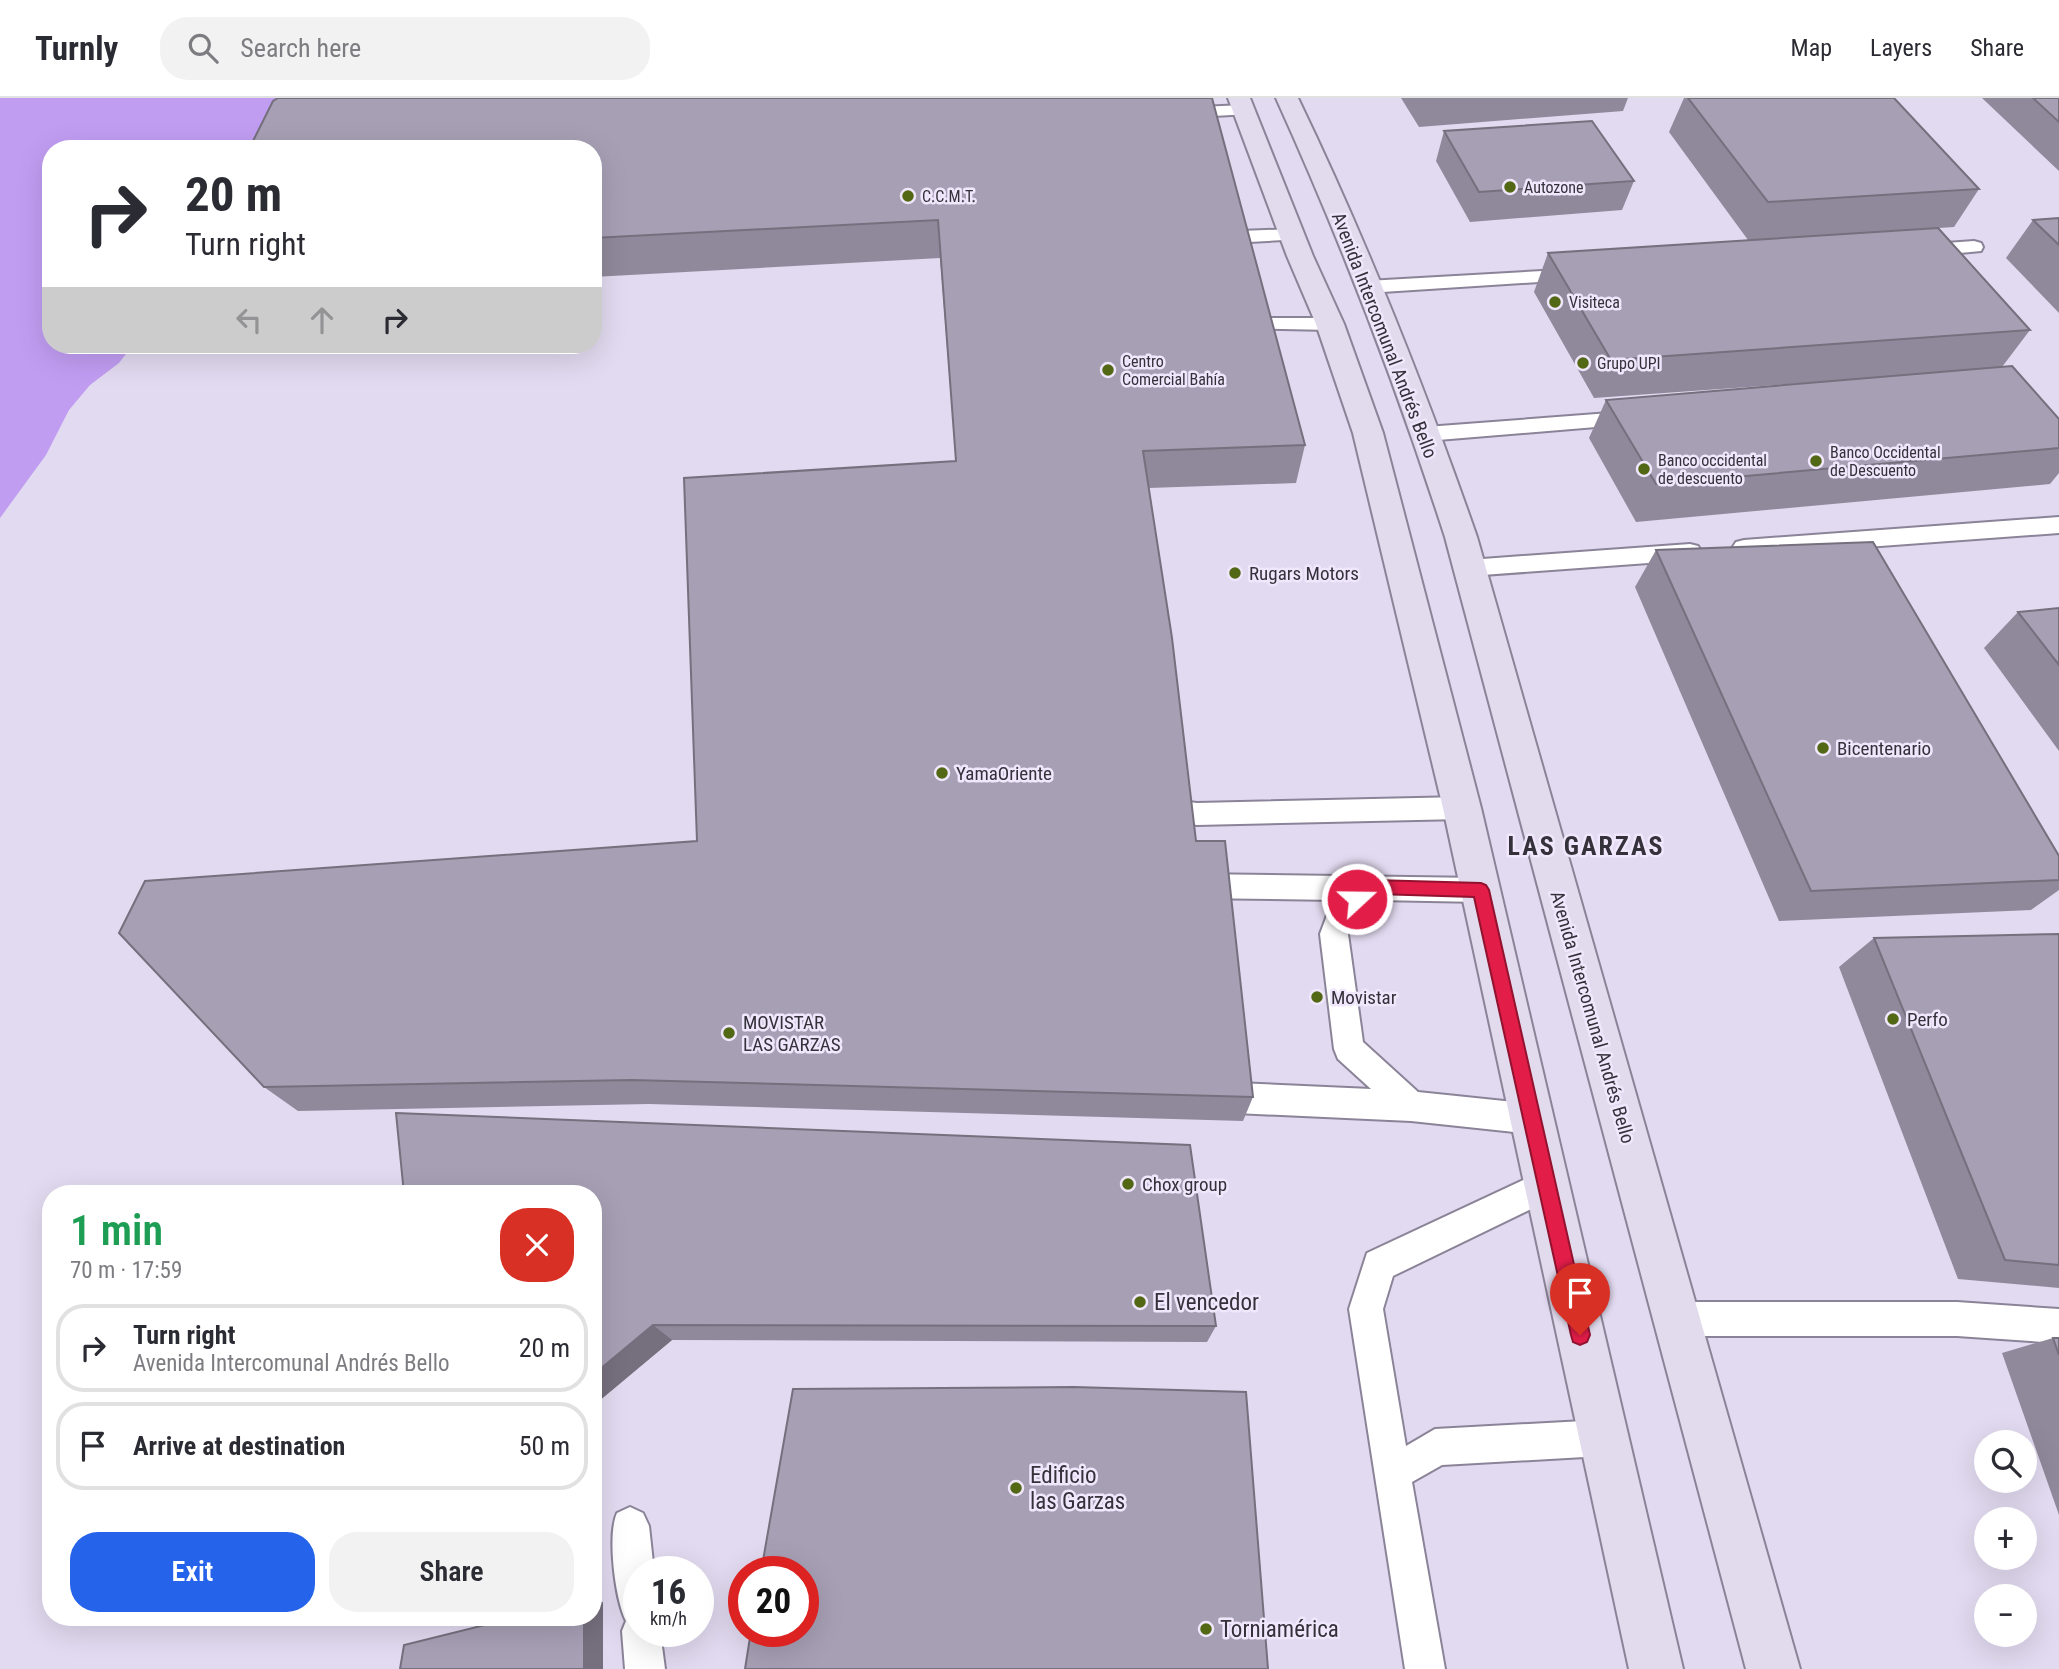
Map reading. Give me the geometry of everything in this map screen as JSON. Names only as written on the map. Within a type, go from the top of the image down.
[{"type":"main road","name":"Avenida Intercomunal Andrés Bello","points":[[1287,98],[1319,166],[1415,400],[1469,568],[1773,1669]]},
{"type":"main road","points":[[1242,104],[1300,256],[1330,324],[1368,433],[1462,808],[1656,1669]]},
{"type":"lane","points":[[1165,113],[1242,104]]},
{"type":"lane","points":[[1191,239],[1294,235]]},
{"type":"lane","points":[[1893,253],[1974,247]]},
{"type":"lane","points":[[1367,287],[1597,274]]},
{"type":"lane","points":[[1219,338],[1217,324],[1330,324]]},
{"type":"lane","points":[[1426,434],[1651,417]]},
{"type":"lane","points":[[1469,568],[2059,525]]},
{"type":"lane","points":[[1129,806],[1197,814],[1462,808]]},
{"type":"lane","points":[[1166,886],[1481,890]]},
{"type":"lane","points":[[1373,887],[1342,912],[1336,921],[1334,934],[1349,1049],[1411,1106]]},
{"type":"lane","points":[[1189,1095],[1411,1106],[1532,1119]]},
{"type":"lane","points":[[1425,1669],[1366,1309],[1380,1265],[1547,1185]]},
{"type":"lane","points":[[1677,1320],[1957,1319],[2059,1326]]},
{"type":"lane","points":[[1392,1473],[1422,1458],[1435,1447],[1602,1438]]},
{"type":"lane","points":[[630,1526],[633,1556]]},
{"type":"lane","points":[[643,1647],[645,1669]]},
{"type":"shaded area","points":[[0,98],[298,98],[272,140],[42,140],[42,354],[126,354],[119,363],[90,385],[69,410],[46,455],[0,518]]},
{"type":"building","points":[[278,98],[1212,98],[1305,445],[1143,451],[1172,638],[1196,841],[1225,841],[1253,1097],[632,1080],[264,1087],[119,933],[145,881],[697,841],[684,478],[956,461],[938,220],[602,238],[602,140],[254,140],[273,101]]},
{"type":"building","points":[[1688,98],[1894,98],[1979,189],[1768,202]]},
{"type":"building","points":[[2033,98],[2059,98],[2059,122]]},
{"type":"building","points":[[1592,121],[1634,181],[1479,192],[1444,131]]},
{"type":"building","points":[[2059,218],[2059,245],[2033,220]]},
{"type":"building","points":[[1938,228],[2030,330],[1611,360],[1548,253]]},
{"type":"building","points":[[2012,366],[2059,419],[2059,448],[1656,484],[1606,400]]},
{"type":"building","name":"Bicentenario","points":[[1873,542],[2059,856],[2059,880],[1811,891],[1656,550]]},
{"type":"building","points":[[2059,608],[2059,665],[2018,612]]},
{"type":"building","points":[[2059,934],[2059,1265],[2005,1260],[1874,938]]},
{"type":"building","points":[[396,1113],[1190,1145],[1216,1326],[653,1325],[602,1368],[602,1185],[403,1185]]},
{"type":"building","points":[[2053,1338],[2059,1338],[2059,1355]]},
{"type":"building","name":"Edificio las Garzas","points":[[1074,1387],[1246,1392],[1268,1669],[745,1669],[748,1647],[819,1647],[819,1556],[764,1556],[793,1389]]},
{"type":"building","points":[[481,1626],[584,1626],[584,1669],[400,1669],[404,1645]]},
{"type":"place","name":"Autozone","points":[[1510,187]]},
{"type":"place","name":"C.C.M.T.","points":[[908,196]]},
{"type":"place","name":"Visiteca","points":[[1555,302]]},
{"type":"place","name":"Grupo UPI","points":[[1583,363]]},
{"type":"place","name":"Centro Comercial Bahía","points":[[1108,370]]},
{"type":"place","name":"Banco Occidental de Descuento","points":[[1816,461]]},
{"type":"place","name":"Banco occidental de descuento","points":[[1644,469]]},
{"type":"place","name":"Rugars Motors","points":[[1235,573]]},
{"type":"place","name":"Bicentenario","points":[[1823,748]]},
{"type":"place","name":"YamaOriente","points":[[942,773]]},
{"type":"place","name":"Movistar","points":[[1317,997]]},
{"type":"place","name":"Perfo","points":[[1893,1019]]},
{"type":"place","name":"MOVISTAR LAS GARZAS","points":[[729,1033]]},
{"type":"place","name":"Chox group","points":[[1128,1184]]},
{"type":"place","name":"El vencedor","points":[[1140,1302]]},
{"type":"place","name":"Edificio las Garzas","points":[[1016,1488]]},
{"type":"place","name":"Torniamérica","points":[[1206,1629]]},
{"type":"district","name":"LAS GARZAS","points":[[1586,846]]},
{"type":"route","points":[[1357,899],[1373,887],[1481,890],[1580,1335]]}]
